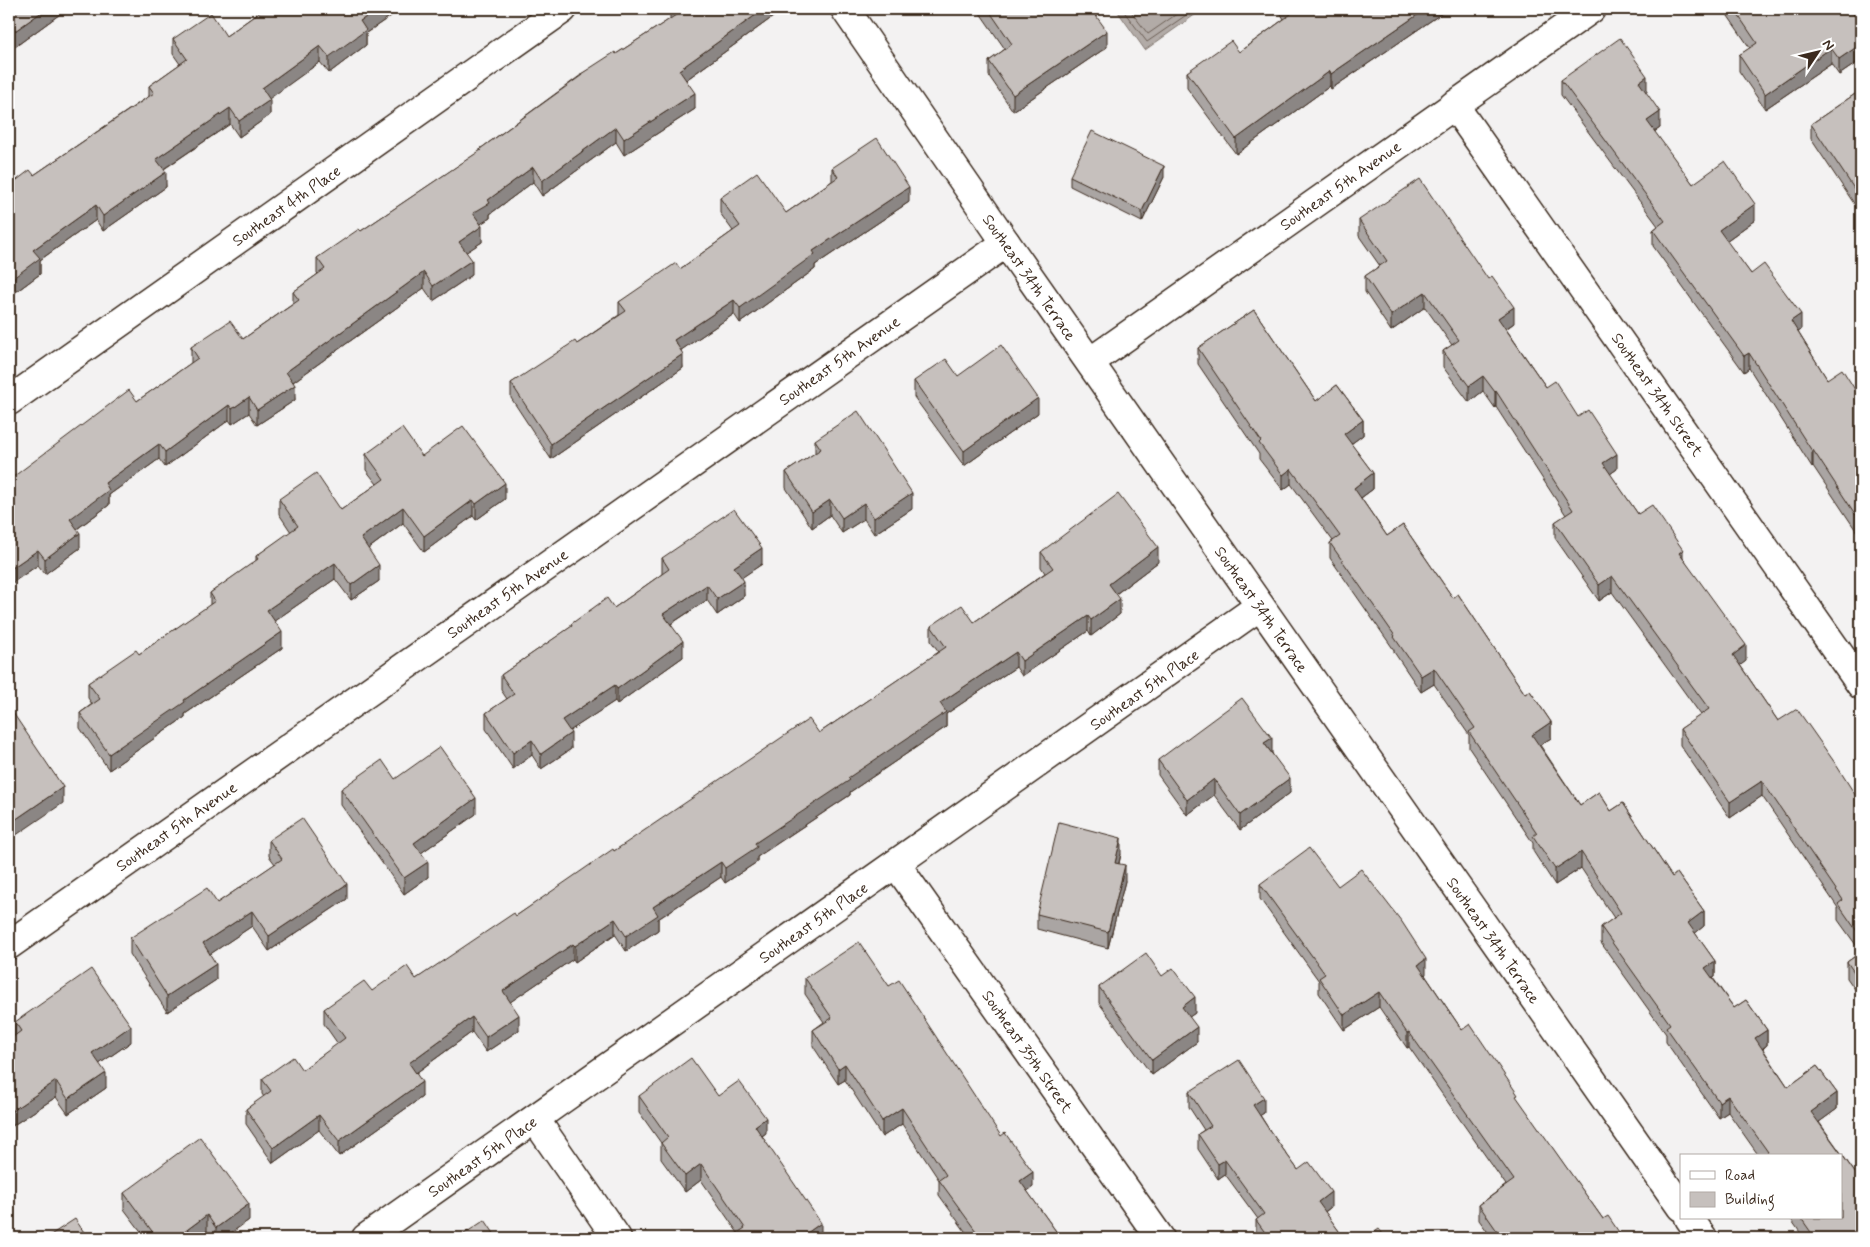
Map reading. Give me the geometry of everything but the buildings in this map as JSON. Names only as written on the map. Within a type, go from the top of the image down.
[{"type":"street","name":"Southeast 4th Place","points":[[9,401],[563,9]]},
{"type":"street","name":"Southeast 34th Terrace","points":[[845,9],[1006,243],[1680,1206]]},
{"type":"street","name":"Southeast 5th Avenue","points":[[1090,362],[1591,9]]},
{"type":"street","name":"Southeast 34th Street","points":[[1454,105],[1861,685]]},
{"type":"street","name":"Southeast 5th Avenue","points":[[9,945],[1006,243]]},
{"type":"street","name":"Southeast 5th Place","points":[[366,1238],[1260,606]]},
{"type":"street","name":"Southeast 35th Street","points":[[896,864],[1160,1238]]},
{"type":"street","points":[[535,1119],[617,1238]]},
{"type":"street","points":[[1690,1220],[1703,1238]]},
{"type":"water","points":[[1116,9],[1203,9],[1145,50]]}]
